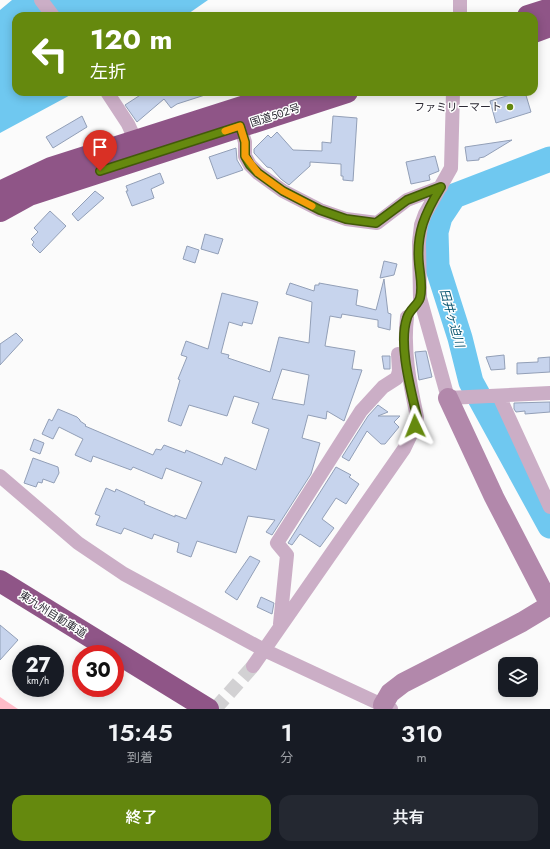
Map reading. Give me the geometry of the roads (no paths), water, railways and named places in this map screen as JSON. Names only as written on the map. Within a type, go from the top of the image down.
[{"type":"highway","points":[[538,12],[550,8]]},
{"type":"highway","points":[[538,30],[550,26]]},
{"type":"highway","name":"国道502号","points":[[0,211],[29,195],[140,148],[278,96]]},
{"type":"highway","name":"国道502号","points":[[0,192],[50,168],[240,126],[334,96]]},
{"type":"highway","name":"東九州自動車道","points":[[0,582],[208,709]]},
{"type":"highway","points":[[168,685],[216,709]]},
{"type":"street","points":[[42,0],[50,12]]},
{"type":"street","points":[[460,0],[460,12]]},
{"type":"street","points":[[110,96],[128,124],[140,148]]},
{"type":"street","points":[[0,476],[78,543],[124,574],[264,650],[385,708],[390,693],[403,683],[522,622],[550,605],[494,497],[453,398],[420,298],[419,249],[421,225],[425,214],[451,168],[453,96]]},
{"type":"street","points":[[240,126],[245,142],[245,156],[258,173],[283,191],[320,210],[346,219],[376,223],[407,200],[441,187]]},
{"type":"street","points":[[280,626],[287,555],[277,543],[360,411],[383,387],[397,378],[400,371],[397,338],[399,329],[420,298]]},
{"type":"street","points":[[253,666],[400,455],[415,426],[417,417],[404,337],[407,317]]},
{"type":"street","points":[[453,398],[550,393]]},
{"type":"street","points":[[495,396],[550,507]]},
{"type":"water","points":[[12,0],[208,0],[191,12],[12,12],[12,96],[69,96],[0,133],[0,10]]},
{"type":"waterway","name":"田井ヶ迫川","points":[[550,159],[454,196],[440,217],[436,232],[437,266],[460,338],[471,382],[550,526]]},
{"type":"tunnel","points":[[215,709],[253,666]]},
{"type":"place","name":"ファミリーマート","points":[[510,107]]}]
